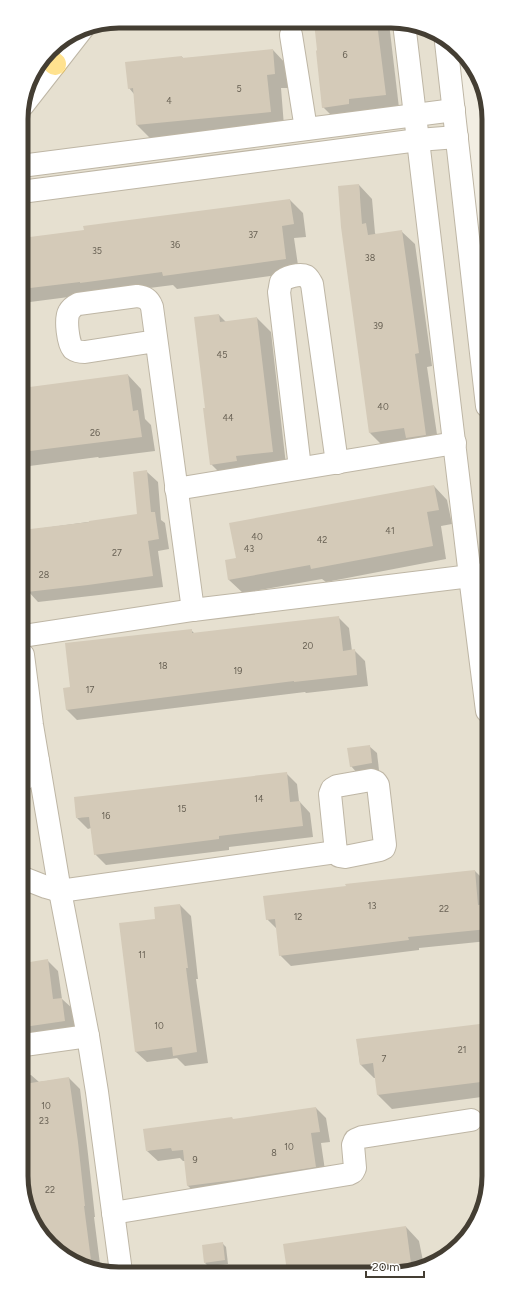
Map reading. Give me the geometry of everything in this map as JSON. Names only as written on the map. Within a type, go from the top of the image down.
[{"type":"street","points":[[405,29],[455,443],[479,575],[482,620]]},
{"type":"street","points":[[291,35],[306,129]]},
{"type":"street","points":[[34,88],[51,60],[68,43]]},
{"type":"street","points":[[447,48],[482,361]]},
{"type":"street","points":[[28,165],[454,110]]},
{"type":"street","points":[[28,191],[418,140],[457,137]]},
{"type":"street","points":[[300,468],[279,292],[282,281],[287,278],[301,276],[306,276],[310,280],[337,463]]},
{"type":"street","points":[[156,341],[193,610]]},
{"type":"street","points":[[288,365],[322,360]]},
{"type":"street","points":[[176,490],[455,443]]},
{"type":"street","points":[[28,635],[193,610],[479,575]]},
{"type":"street","points":[[28,694],[60,891],[88,1036],[120,1267]]},
{"type":"street","points":[[28,774],[38,761]]},
{"type":"street","points":[[28,880],[60,891],[336,852]]},
{"type":"street","points":[[28,1044],[88,1036]]},
{"type":"street","points":[[113,1213],[349,1174],[353,1172],[355,1168],[353,1146],[355,1140],[362,1137],[471,1120]]},
{"type":"shaded area","points":[[113,28],[397,28],[420,33],[438,41],[482,336],[482,1182],[477,1205],[467,1227],[446,1248],[437,1255],[426,1260],[403,1266],[119,1267],[90,1262],[73,1255],[64,1248],[40,1222],[31,1200],[28,1176],[28,113],[31,95],[43,68],[68,43],[90,33]]},
{"type":"building","points":[[315,28],[378,28],[386,95],[349,99],[349,104],[322,108]]},
{"type":"building","points":[[273,49],[275,74],[267,75],[271,112],[136,125],[133,88],[128,89],[125,62]]},
{"type":"building","points":[[359,184],[362,224],[366,223],[368,235],[402,230],[419,353],[415,354],[426,435],[406,438],[404,428],[369,433],[341,227],[338,186]]},
{"type":"building","points":[[290,199],[294,224],[282,226],[286,259],[163,276],[162,272],[28,288],[28,237],[84,230],[83,226]]},
{"type":"building","points":[[219,314],[220,322],[257,317],[273,452],[236,456],[237,461],[210,465],[194,317]]},
{"type":"building","points":[[128,374],[133,411],[138,410],[142,437],[28,451],[28,387]]},
{"type":"building","points":[[147,470],[151,512],[155,512],[159,539],[148,541],[153,576],[28,592],[28,529],[89,522],[137,514],[133,472]]},
{"type":"building","points":[[434,485],[439,510],[427,512],[433,546],[311,569],[310,565],[228,580],[225,560],[236,558],[229,523]]},
{"type":"building","points":[[339,616],[343,651],[355,649],[357,675],[294,681],[66,710],[63,688],[70,687],[65,643],[192,629],[192,633]]},
{"type":"building","points":[[370,745],[372,763],[350,767],[347,748]]},
{"type":"building","points":[[287,772],[290,802],[300,801],[303,826],[219,836],[219,839],[94,855],[89,817],[76,818],[74,797]]},
{"type":"building","points":[[475,870],[478,905],[482,905],[482,930],[408,937],[409,940],[279,956],[275,919],[266,920],[263,896],[346,886],[345,884]]},
{"type":"building","points":[[180,904],[188,968],[186,968],[197,1052],[173,1056],[172,1047],[135,1052],[119,923],[155,919],[154,907]]},
{"type":"building","points":[[48,959],[53,999],[62,998],[65,1021],[28,1026],[28,962]]},
{"type":"building","points":[[482,1024],[482,1082],[377,1095],[373,1063],[360,1065],[356,1039]]},
{"type":"building","points":[[69,1077],[91,1262],[73,1255],[55,1240],[40,1222],[31,1200],[28,1176],[28,1083]]},
{"type":"building","points":[[316,1107],[320,1132],[311,1133],[316,1167],[187,1186],[183,1150],[172,1151],[171,1148],[146,1151],[143,1129],[232,1117],[233,1119]]},
{"type":"building","points":[[406,1226],[411,1265],[391,1267],[286,1267],[283,1244]]},
{"type":"building","points":[[223,1242],[225,1260],[204,1263],[202,1245]]}]
